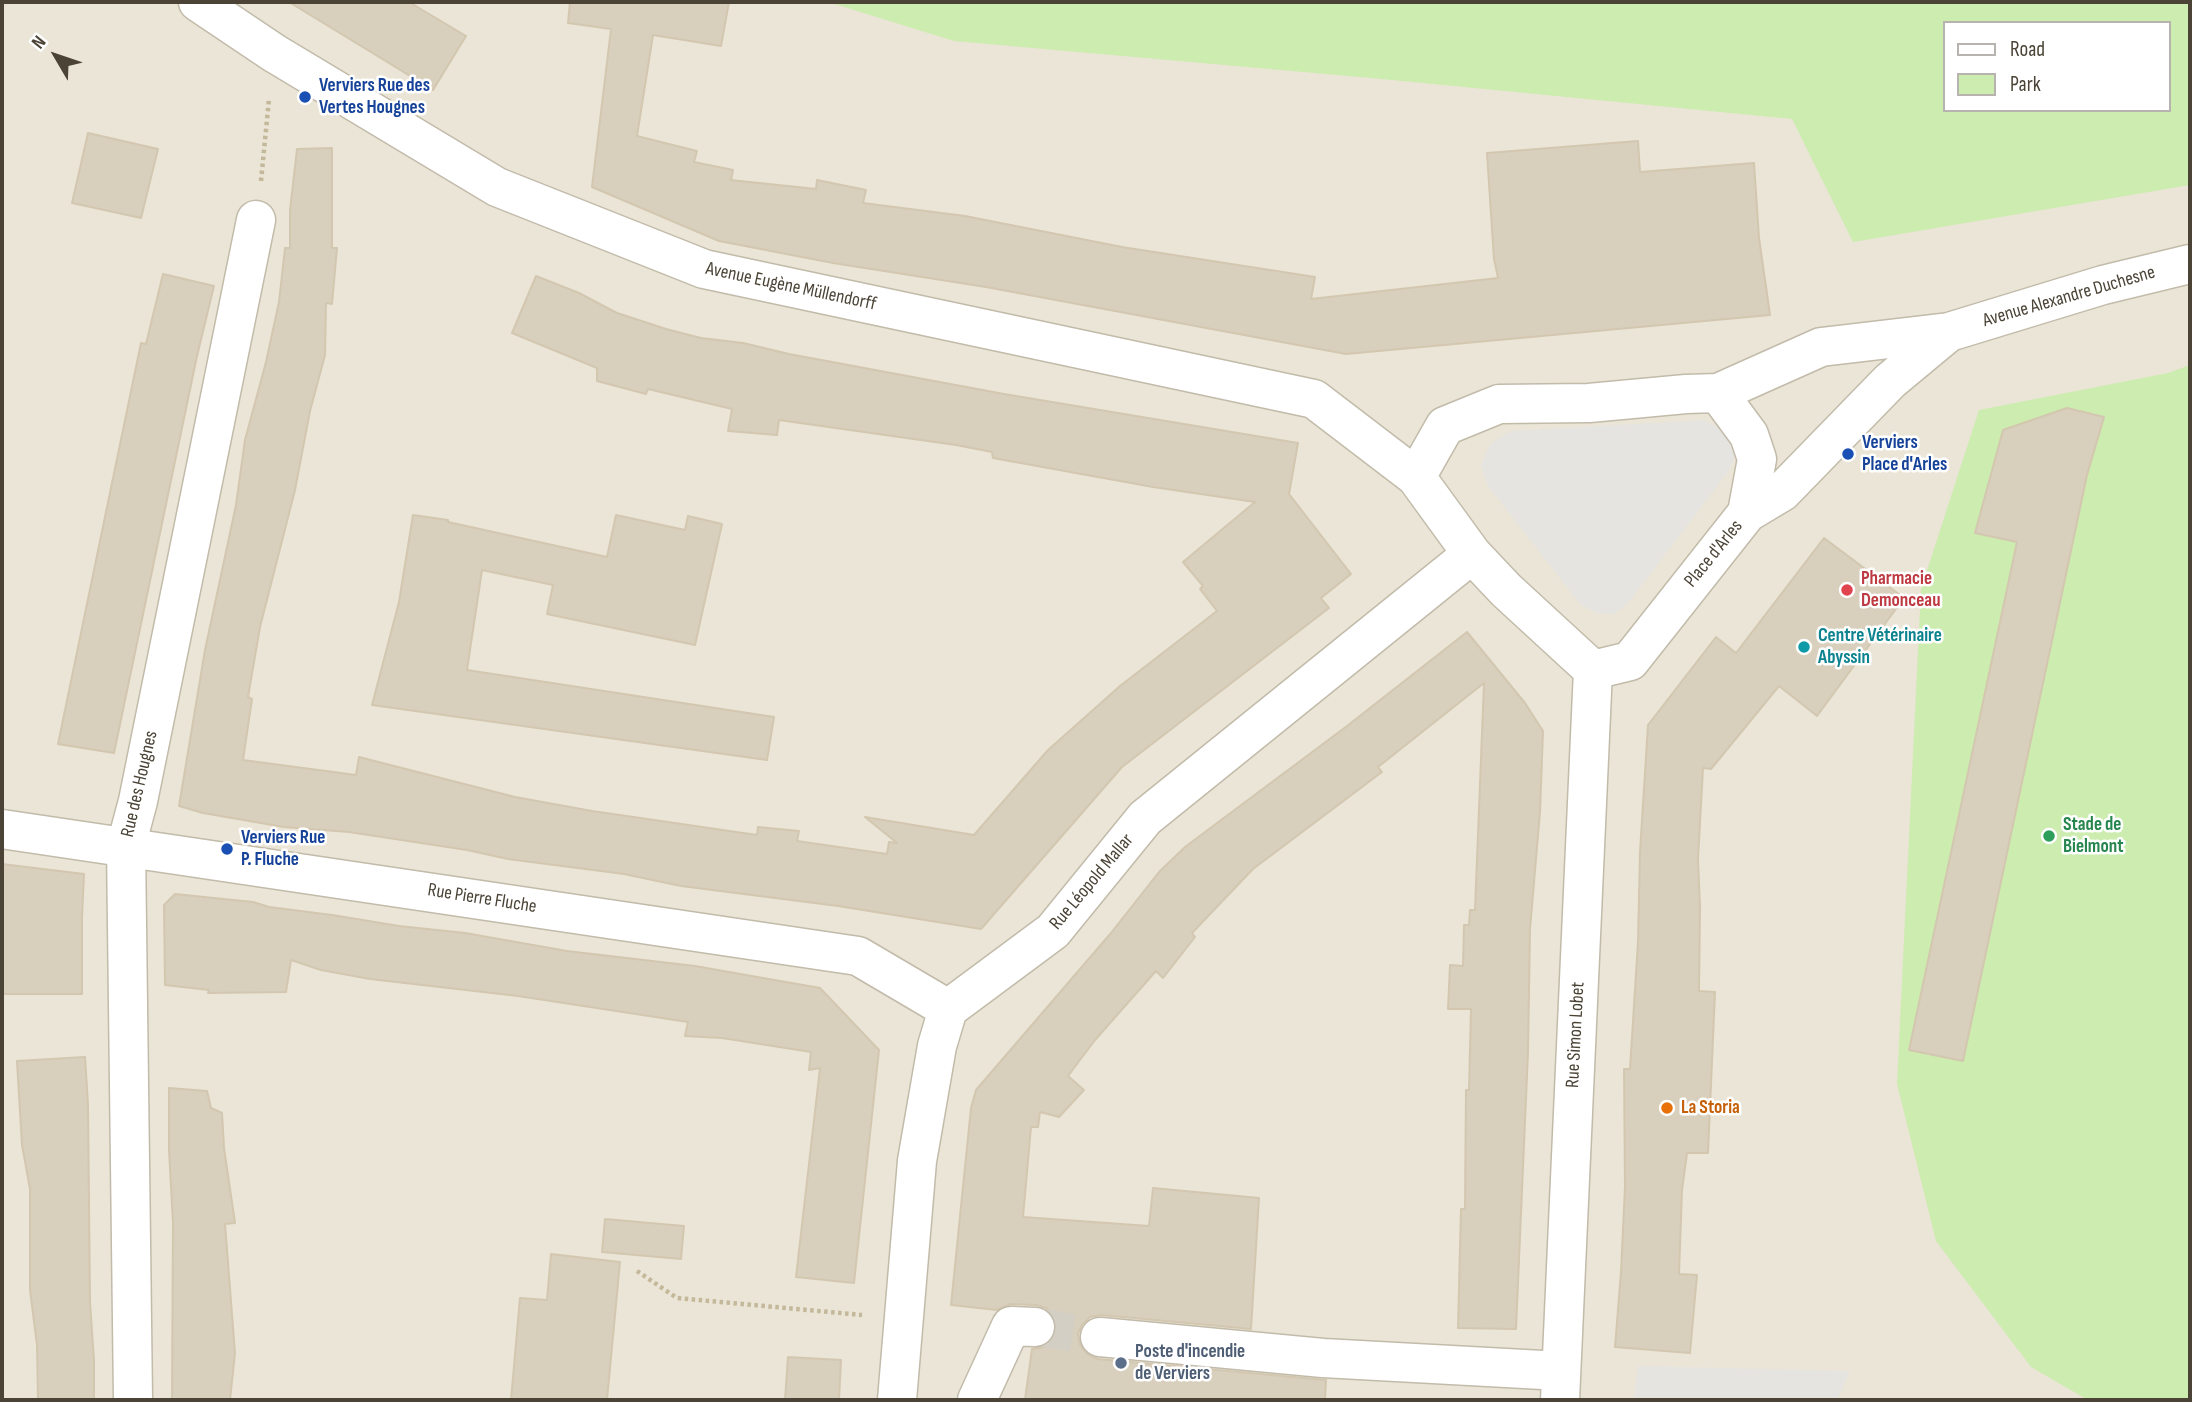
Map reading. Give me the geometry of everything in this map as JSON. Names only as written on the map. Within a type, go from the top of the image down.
[{"type":"street","name":"Avenue Eugène Müllendorff","points":[[198,2],[274,53],[497,187],[704,269],[1314,399],[1416,477]]},
{"type":"street","name":"Rue des Hougnes","points":[[133,1400],[126,846],[138,800],[256,220]]},
{"type":"street","name":"Avenue Alexandre Duchesne","points":[[1718,393],[1821,347],[1948,332],[2102,285],[2190,264]]},
{"type":"street","name":"Avenue Alexandre Duchesne","points":[[1747,513],[1782,492],[1890,381],[1948,332]]},
{"type":"street","points":[[1593,670],[1506,590],[1472,554],[1416,477],[1445,426],[1499,404],[1589,403],[1718,393]]},
{"type":"street","name":"Place d'Arles","points":[[1593,670],[1630,661],[1747,513],[1757,459],[1749,435],[1718,393]]},
{"type":"street","name":"Rue Léopold Mallar","points":[[948,1009],[1052,931],[1146,818],[1472,554]]},
{"type":"street","name":"Rue Simon Lobet","points":[[1560,1385],[1593,670]]},
{"type":"street","name":"Rue Pierre Fluche","points":[[2,829],[858,956],[948,1009]]},
{"type":"street","points":[[897,1400],[917,1161],[937,1046],[948,1009]]},
{"type":"street","points":[[977,1400],[1011,1326],[1035,1327]]},
{"type":"street","points":[[1100,1336],[1560,1385]]},
{"type":"path","points":[[256,220],[274,53]]},
{"type":"path","points":[[637,1271],[677,1298],[905,1319]]},
{"type":"shaded area","points":[[2,2],[2190,2],[2190,1400],[2,1400]]},
{"type":"shaded area","points":[[1704,420],[1728,432],[1737,452],[1729,471],[1628,603],[1614,614],[1596,613],[1580,604],[1487,485],[1481,465],[1490,444],[1510,431]]},
{"type":"shaded area","points":[[1638,1366],[1850,1371],[1837,1400],[1634,1400]]},
{"type":"green space","points":[[828,2],[2190,2],[2190,185],[1853,242],[1792,119],[954,41]]},
{"type":"green space","name":"Stade de Bielmont","points":[[2190,365],[2190,1400],[2088,1400],[2031,1367],[1936,1241],[1897,1084],[1921,589],[1979,410],[2168,373]]},
{"type":"building","points":[[289,2],[409,2],[466,36],[433,90]]},
{"type":"building","points":[[570,2],[729,2],[721,46],[653,35],[637,136],[697,151],[694,162],[733,170],[731,180],[816,189],[817,180],[866,190],[863,203],[965,216],[1122,247],[1315,277],[1311,299],[1498,278],[1494,259],[1487,153],[1638,141],[1640,172],[1754,163],[1759,238],[1770,315],[1346,354],[719,241],[592,187],[611,29],[568,23]]},
{"type":"building","points":[[88,133],[158,149],[141,218],[72,203]]},
{"type":"building","points":[[332,148],[332,248],[337,248],[332,304],[326,303],[325,355],[310,411],[295,490],[260,627],[248,697],[252,699],[243,760],[356,775],[359,757],[515,797],[757,835],[758,827],[799,831],[797,841],[887,854],[889,842],[897,843],[865,817],[974,835],[1048,750],[1120,686],[1217,611],[1200,589],[1203,586],[1183,562],[1255,502],[1153,487],[993,458],[992,452],[956,445],[779,420],[777,435],[728,431],[732,409],[648,389],[646,394],[597,381],[597,368],[512,333],[536,276],[579,293],[617,313],[701,338],[743,343],[1004,394],[1298,443],[1289,494],[1351,574],[1321,598],[1329,608],[1122,767],[981,929],[838,906],[681,886],[624,874],[508,859],[349,832],[284,827],[203,813],[179,806],[205,650],[236,505],[245,440],[279,302],[285,248],[290,248],[290,210],[297,149]]},
{"type":"building","points":[[163,274],[214,286],[114,753],[58,744],[141,343],[146,344]]},
{"type":"building","points":[[2067,408],[2104,417],[2087,475],[1963,1061],[1909,1050],[2017,542],[1975,533],[2003,430]]},
{"type":"building","points":[[413,515],[448,520],[607,557],[616,515],[685,530],[688,516],[722,524],[695,645],[547,614],[553,585],[482,570],[467,670],[774,717],[767,760],[372,705],[399,602]]},
{"type":"building","points":[[1824,538],[1904,598],[1817,716],[1779,686],[1711,769],[1703,768],[1698,859],[1699,991],[1715,992],[1708,1153],[1687,1153],[1682,1190],[1679,1274],[1697,1275],[1690,1353],[1615,1347],[1625,1187],[1624,1069],[1630,1069],[1648,725],[1716,637],[1736,653]]},
{"type":"building","points":[[1467,632],[1525,703],[1543,731],[1540,812],[1530,929],[1528,1052],[1516,1329],[1458,1328],[1461,1209],[1465,1209],[1466,1090],[1469,1090],[1471,1009],[1448,1009],[1450,965],[1463,966],[1464,925],[1469,925],[1470,910],[1475,910],[1484,683],[1378,767],[1382,772],[1253,869],[1192,933],[1195,937],[1163,978],[1156,971],[1095,1040],[1068,1076],[1084,1090],[1059,1117],[1040,1112],[1038,1127],[1031,1127],[1023,1217],[1149,1226],[1153,1188],[1259,1198],[1251,1329],[1101,1315],[1090,1317],[1078,1334],[1080,1345],[1087,1354],[1098,1359],[1326,1380],[1325,1400],[1025,1400],[1032,1349],[1044,1347],[1053,1339],[1057,1329],[1054,1316],[1046,1308],[1036,1305],[1011,1304],[997,1310],[951,1305],[971,1108],[976,1090],[1111,933],[1159,872],[1185,847]]},
{"type":"building","points":[[2,864],[84,874],[82,994],[2,994]]},
{"type":"building","points":[[175,894],[253,902],[269,907],[465,933],[567,951],[695,966],[820,988],[879,1050],[854,1283],[796,1277],[820,1068],[809,1070],[811,1052],[722,1038],[685,1036],[688,1022],[518,996],[370,979],[321,970],[291,960],[286,992],[208,993],[209,990],[165,985],[164,905]]},
{"type":"building","points":[[85,1057],[94,1400],[38,1400],[37,1345],[30,1290],[30,1189],[22,1145],[17,1061]]},
{"type":"building","points":[[169,1088],[207,1091],[211,1108],[222,1113],[224,1148],[235,1223],[225,1224],[235,1353],[230,1400],[172,1400],[173,1223]]},
{"type":"building","points":[[605,1219],[684,1226],[681,1259],[602,1252]]},
{"type":"building","points":[[551,1254],[620,1262],[607,1400],[511,1400],[520,1298],[547,1300]]},
{"type":"building","points":[[788,1357],[841,1360],[839,1400],[785,1400]]},
{"type":"tunnel","points":[[1035,1327],[1100,1337]]},
{"type":"place","name":"Verviers Rue des Vertes Hougnes","points":[[305,97]]},
{"type":"place","name":"Verviers Place d'Arles","points":[[1848,454]]},
{"type":"place","name":"Pharmacie Demonceau","points":[[1847,590]]},
{"type":"place","name":"Centre Vétérinaire Abyssin","points":[[1804,647]]},
{"type":"place","name":"Stade de Bielmont","points":[[2049,836]]},
{"type":"place","name":"Verviers Rue P. Fluche","points":[[227,849]]},
{"type":"place","name":"La Storia","points":[[1667,1108]]},
{"type":"place","name":"Poste d'incendie de Verviers","points":[[1121,1363]]}]
